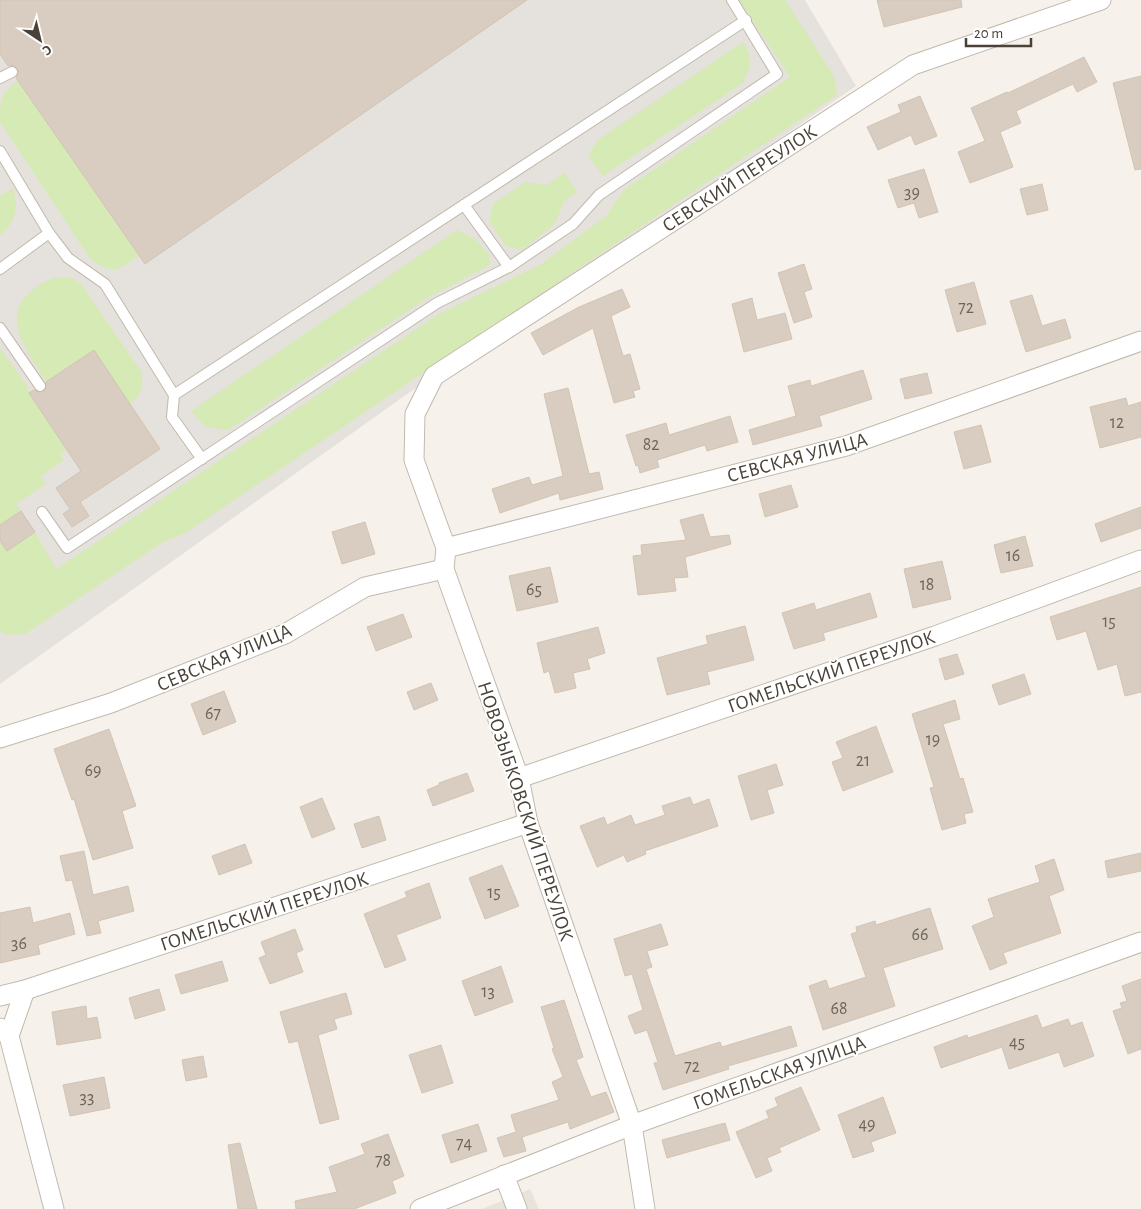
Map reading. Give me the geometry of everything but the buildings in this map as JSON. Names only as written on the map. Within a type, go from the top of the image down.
[{"type":"street","name":"СЕВСКИЙ ПЕРЕУЛОК","points":[[415,414],[434,376],[913,65],[1101,0]]},
{"type":"street","name":"СЕВСКАЯ УЛИЦА","points":[[446,548],[846,446],[1141,341]]},
{"type":"street","name":"НОВОЗЫБКОВСКИЙ ПЕРЕУЛОК","points":[[415,414],[414,460],[446,548],[444,570],[519,778],[528,824],[632,1125],[645,1209]]},
{"type":"street","name":"ГОМЕЛЬСКИЙ ПЕРЕУЛОК","points":[[519,778],[935,636],[1141,560]]},
{"type":"street","name":"СЕВСКАЯ УЛИЦА","points":[[0,738],[111,703],[285,634],[365,587],[444,570]]},
{"type":"street","name":"ГОМЕЛЬСКИЙ ПЕРЕУЛОК","points":[[0,996],[25,990],[528,824]]},
{"type":"street","name":"ГОМЕЛЬСКАЯ УЛИЦА","points":[[420,1209],[632,1125],[1141,942]]},
{"type":"street","points":[[25,990],[4,1032],[54,1209]]},
{"type":"street","points":[[504,1175],[517,1209]]},
{"type":"lane","points":[[42,512],[67,548],[436,304],[509,267],[573,224],[599,195],[777,74],[746,20],[732,0]]},
{"type":"lane","points":[[174,395],[746,20]]},
{"type":"lane","points":[[0,78],[12,72]]},
{"type":"lane","points":[[0,151],[49,233],[68,258],[105,284],[174,395],[172,416],[202,459]]},
{"type":"lane","points":[[464,205],[509,267]]},
{"type":"lane","points":[[0,268],[49,233]]},
{"type":"lane","points":[[0,328],[40,386]]},
{"type":"shaded area","points":[[0,0],[805,0],[856,86],[410,392],[0,684]]},
{"type":"shaded area","points":[[530,1189],[539,1209],[482,1209]]},
{"type":"green space","points":[[739,0],[785,0],[834,76],[837,95],[185,533],[163,542],[25,634],[7,635],[0,631],[0,541],[7,551],[35,532],[56,569],[439,314],[540,265],[606,216],[624,190],[790,77]]},
{"type":"green space","points":[[743,42],[749,53],[750,62],[743,83],[603,176],[588,155],[598,140]]},
{"type":"green space","points":[[18,80],[139,256],[126,265],[111,269],[105,268],[91,260],[0,122],[2,98]]},
{"type":"green space","points":[[564,173],[577,192],[564,201],[555,224],[522,250],[506,246],[489,221],[493,204],[525,182],[547,185]]},
{"type":"green space","points":[[13,188],[15,214],[10,225],[0,235],[0,196]]},
{"type":"green space","points":[[457,230],[475,239],[490,255],[490,265],[429,297],[228,430],[206,427],[191,411]]},
{"type":"green space","points":[[59,277],[72,278],[81,284],[142,373],[141,391],[130,404],[94,350],[47,382],[26,349],[17,326],[17,314],[21,303],[29,293],[40,285]]},
{"type":"green space","points":[[0,348],[28,387],[29,393],[67,450],[60,454],[64,460],[41,476],[46,484],[16,504],[21,511],[0,525]]}]
